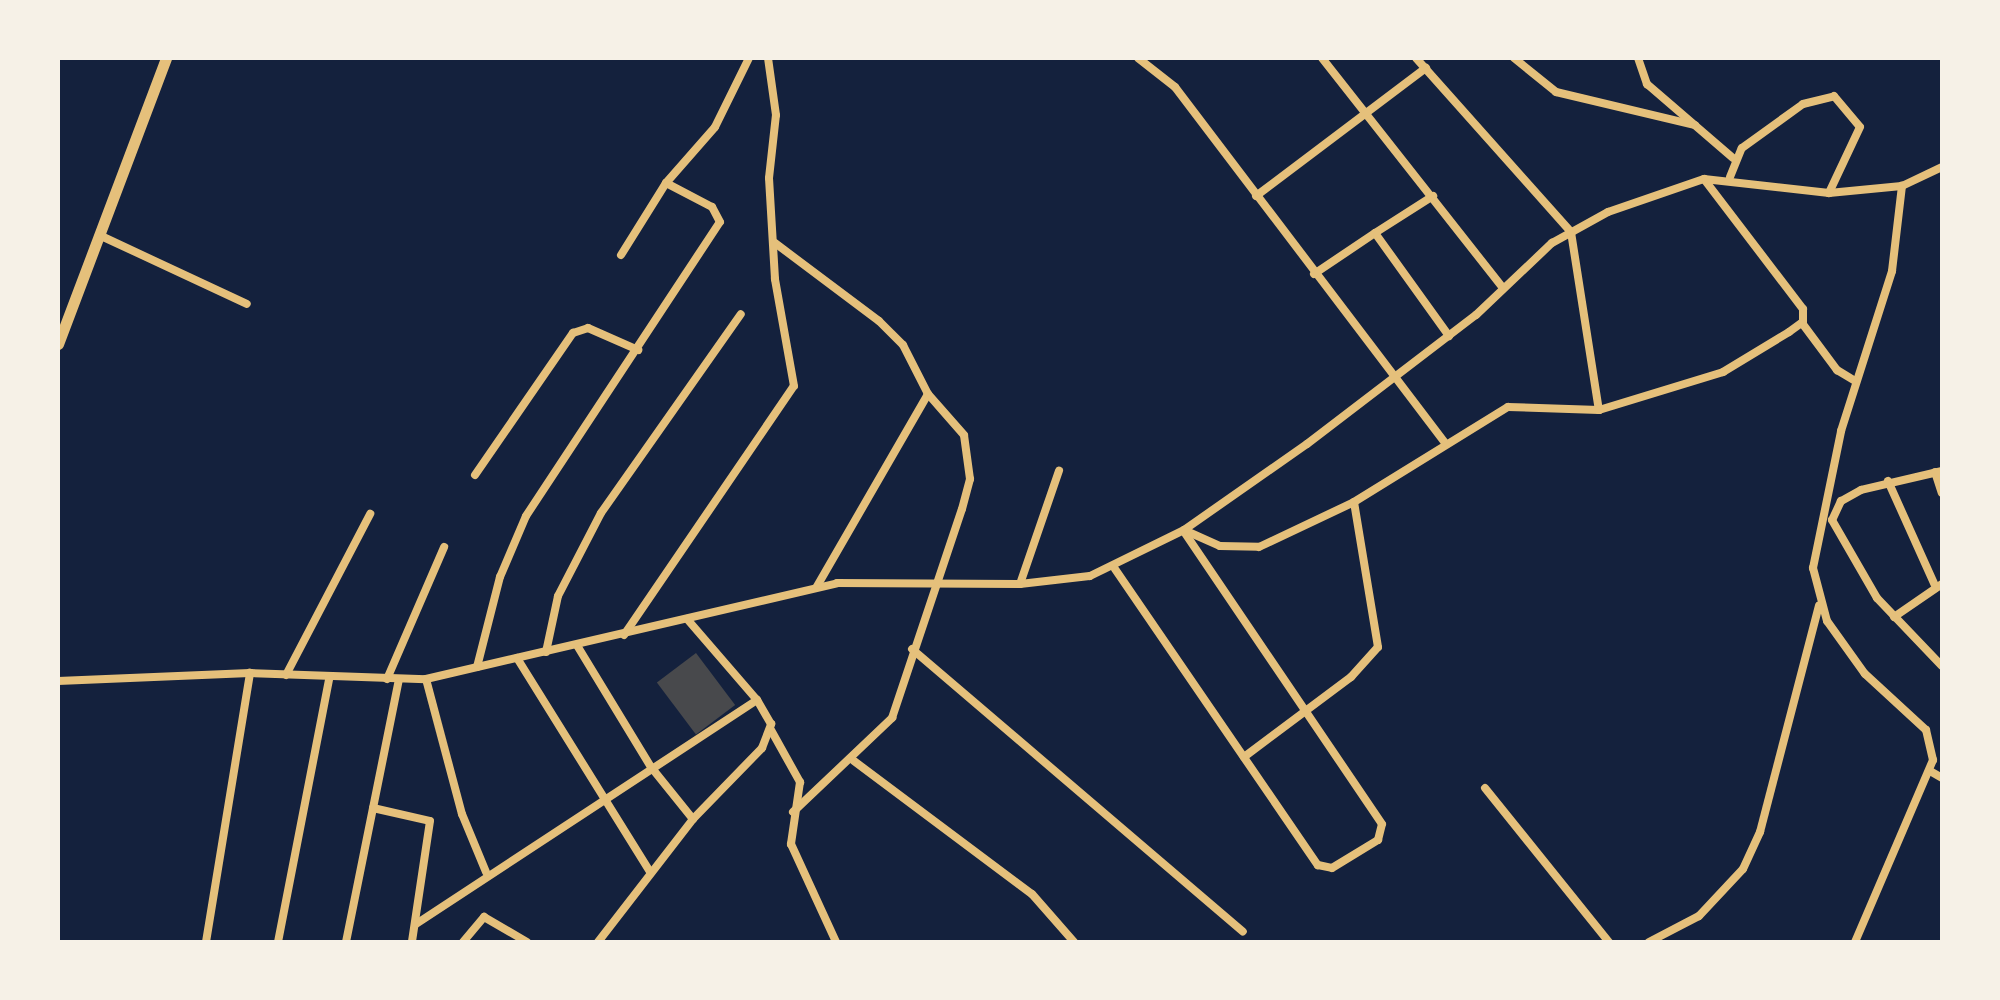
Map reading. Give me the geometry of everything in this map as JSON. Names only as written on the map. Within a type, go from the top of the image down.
[{"type":"main road","points":[[58,344],[166,58]]},
{"type":"street","points":[[621,255],[666,183],[715,127],[749,58]]},
{"type":"street","points":[[624,635],[794,386],[769,178],[776,115],[768,58]]},
{"type":"street","points":[[1138,58],[1175,87],[1392,380],[1445,443]]},
{"type":"street","points":[[1322,58],[1370,111],[1503,288]]},
{"type":"street","points":[[1416,58],[1571,232],[1599,410]]},
{"type":"street","points":[[1514,58],[1556,92],[1695,125]]},
{"type":"street","points":[[1638,58],[1647,84],[1733,158]]},
{"type":"street","points":[[1256,196],[1426,68]]},
{"type":"street","points":[[1730,177],[1733,158],[1803,104],[1834,96],[1860,127],[1851,160],[1829,193]]},
{"type":"street","points":[[58,681],[250,673],[329,679],[426,679],[578,647],[817,586],[932,581],[1020,584],[1115,569],[1184,530],[1392,380],[1449,336],[1571,232],[1704,179],[1730,177],[1829,193],[1902,186],[1942,167]]},
{"type":"street","points":[[1704,179],[1803,309],[1802,323],[1837,370],[1855,381]]},
{"type":"street","points":[[477,667],[516,534],[720,220],[712,207],[666,183]]},
{"type":"street","points":[[1649,942],[1699,916],[1743,869],[1760,832],[1819,606],[1813,568],[1855,381],[1892,271],[1902,186]]},
{"type":"street","points":[[1314,274],[1433,196]]},
{"type":"street","points":[[1375,233],[1449,336]]},
{"type":"street","points":[[99,235],[247,304]]},
{"type":"street","points":[[775,243],[879,321],[903,345],[928,394],[964,435],[970,479],[932,581],[892,718],[854,761],[793,812]]},
{"type":"street","points":[[546,652],[558,596],[593,527],[741,314]]},
{"type":"street","points":[[1184,530],[1245,549],[1354,502],[1445,443],[1516,405],[1599,410],[1723,372],[1802,323]]},
{"type":"street","points":[[475,475],[573,333],[588,328],[638,350]]},
{"type":"street","points":[[817,586],[928,394]]},
{"type":"street","points":[[1020,584],[1059,471]]},
{"type":"street","points":[[1942,493],[1938,471],[1888,481],[1847,496],[1832,520],[1894,617],[1942,666]]},
{"type":"street","points":[[1888,481],[1939,586],[1894,617]]},
{"type":"street","points":[[1244,757],[1378,647],[1354,502]]},
{"type":"street","points":[[286,675],[370,514]]},
{"type":"street","points":[[1115,569],[1326,870],[1378,840],[1382,824],[1184,530]]},
{"type":"street","points":[[387,679],[444,547]]},
{"type":"street","points":[[1819,606],[1865,674],[1926,730],[1930,771],[1855,942]]},
{"type":"street","points":[[687,619],[757,700],[800,782],[793,812],[791,844],[836,942]]},
{"type":"street","points":[[578,647],[651,767],[693,819]]},
{"type":"street","points":[[912,649],[1243,932]]},
{"type":"street","points":[[517,658],[601,802],[651,873]]},
{"type":"street","points":[[206,942],[250,673]]},
{"type":"street","points":[[278,942],[329,679]]},
{"type":"street","points":[[346,942],[399,679]]},
{"type":"street","points":[[426,679],[462,814],[486,872]]},
{"type":"street","points":[[416,924],[486,872],[601,802],[757,700]]},
{"type":"street","points":[[598,942],[693,819],[771,730]]},
{"type":"street","points":[[854,761],[1032,894],[1074,942]]},
{"type":"street","points":[[1930,771],[1942,778]]},
{"type":"street","points":[[1485,788],[1609,942]]},
{"type":"street","points":[[373,808],[430,821],[412,942]]},
{"type":"street","points":[[463,942],[484,917],[527,942]]},
{"type":"building","points":[[696,653],[735,705],[696,734],[657,682]]}]
